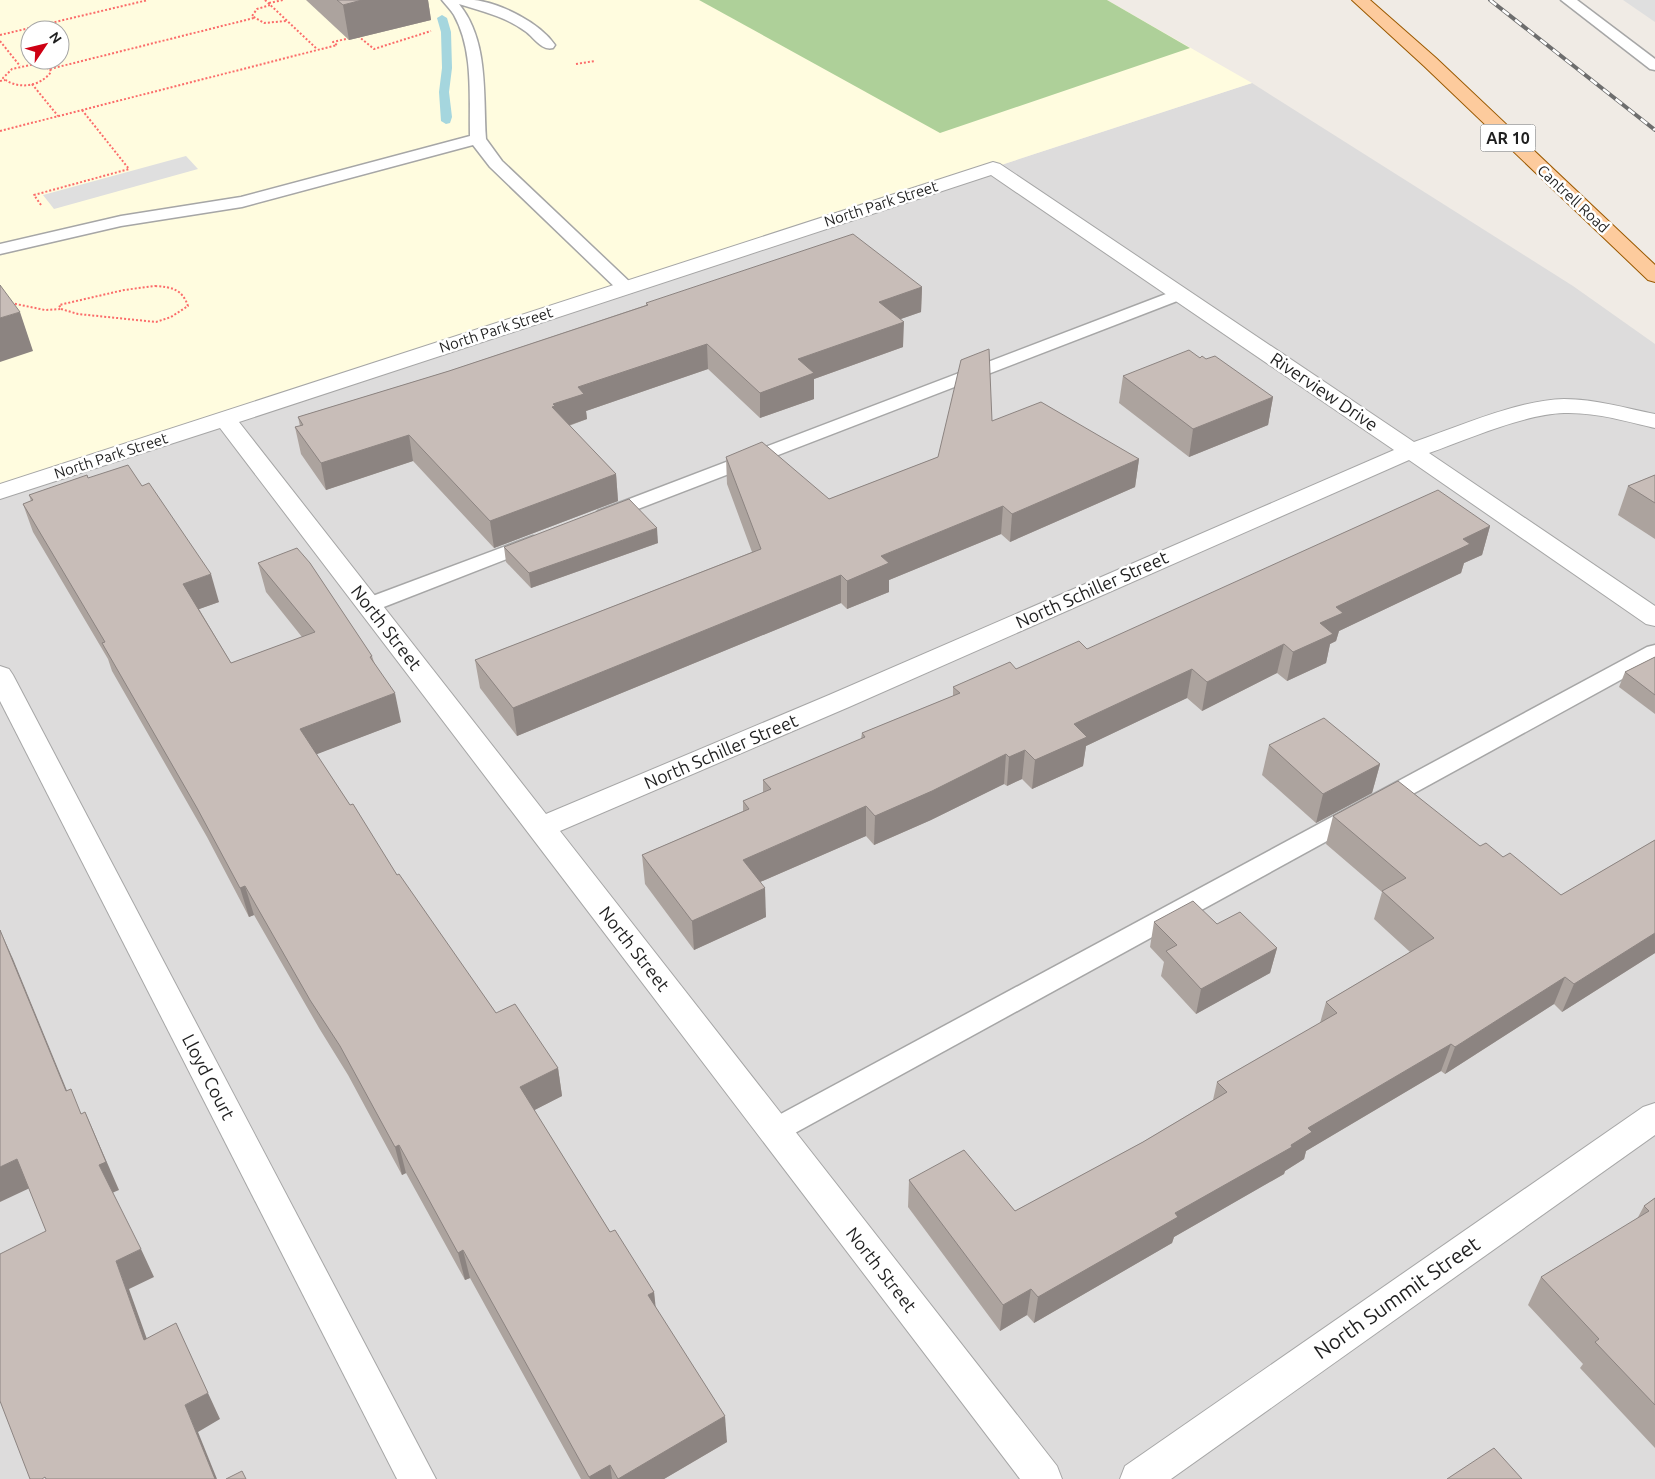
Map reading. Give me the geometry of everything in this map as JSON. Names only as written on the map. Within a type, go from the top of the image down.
[{"type":"main road","name":"Cantrell Road","points":[[1360,0],[1430,62],[1655,276]]},
{"type":"street","name":"North Park Street","points":[[0,492],[992,168]]},
{"type":"street","name":"Riverview Drive","points":[[992,168],[1655,618]]},
{"type":"street","name":"North Schiller Street","points":[[540,828],[839,701],[1411,451],[1531,410],[1556,407],[1597,408],[1655,421]]},
{"type":"street","name":"North Street","points":[[225,419],[1043,1479]]},
{"type":"street","name":"Lloyd Court","points":[[0,675],[417,1479]]},
{"type":"street","name":"North Summit Street","points":[[1140,1479],[1655,1117]]},
{"type":"lane","points":[[450,0],[464,19],[473,42],[478,138],[482,147],[496,164],[626,288]]},
{"type":"lane","points":[[460,0],[504,13],[541,36],[548,45]]},
{"type":"lane","points":[[1568,0],[1655,66]]},
{"type":"lane","points":[[0,249],[121,220],[242,202],[478,138]]},
{"type":"lane","points":[[592,520],[1179,294]]},
{"type":"lane","points":[[369,605],[546,538]]},
{"type":"lane","points":[[774,1131],[1655,652]]},
{"type":"path","points":[[0,35],[148,0]]},
{"type":"path","points":[[265,0],[317,50]]},
{"type":"path","points":[[254,18],[252,16],[257,9],[283,0]]},
{"type":"path","points":[[70,64],[254,18],[257,21],[267,23],[286,21]]},
{"type":"path","points":[[0,130],[337,45],[333,42],[359,35],[374,49],[432,31]]},
{"type":"path","points":[[0,41],[20,65]]},
{"type":"path","points":[[5,80],[4,75],[8,71],[20,66]]},
{"type":"path","points":[[0,81],[5,80],[17,85],[32,84],[50,75],[50,70]]},
{"type":"path","points":[[32,84],[58,116]]},
{"type":"path","points":[[44,210],[34,195],[129,168],[82,110]]},
{"type":"path","points":[[6,299],[11,303],[45,310],[60,309],[78,314],[156,322],[171,317],[188,306],[184,296],[178,290],[159,286],[144,286],[67,302],[59,305],[60,309]]},
{"type":"shaded area","points":[[0,0],[1107,0],[1252,83],[0,492]]},
{"type":"shaded area","points":[[1623,0],[1655,0],[1655,22]]},
{"type":"shaded area","points":[[1252,83],[1573,286],[1655,344],[1655,1479],[0,1479],[0,492]]},
{"type":"shaded area","points":[[186,156],[198,169],[54,209],[43,195]]},
{"type":"green space","points":[[699,0],[1107,0],[1190,48],[940,133]]},
{"type":"building","points":[[337,0],[362,0],[343,5]]},
{"type":"building","points":[[853,234],[922,287],[879,302],[904,322],[798,359],[814,373],[760,393],[707,344],[578,387],[584,394],[553,404],[555,406],[552,407],[616,474],[490,521],[409,435],[321,463],[295,427],[303,425],[298,417],[449,371]]},
{"type":"building","points":[[0,285],[20,312],[0,318]]},
{"type":"building","points":[[989,349],[992,421],[1041,402],[1139,459],[1012,514],[1003,506],[881,556],[889,563],[847,581],[841,575],[513,708],[475,660],[761,549],[726,457],[762,442],[829,499],[938,457],[961,360]]},
{"type":"building","points":[[1189,350],[1200,358],[1202,356],[1206,359],[1215,356],[1273,397],[1193,429],[1123,376]]},
{"type":"building","points":[[128,465],[142,486],[149,483],[211,574],[183,584],[231,663],[315,632],[258,563],[297,548],[310,563],[395,693],[300,729],[350,805],[353,804],[397,875],[399,874],[496,1013],[515,1004],[558,1068],[520,1087],[610,1232],[615,1230],[654,1292],[648,1295],[725,1416],[618,1479],[610,1465],[589,1477],[463,1250],[458,1253],[399,1145],[395,1147],[340,1046],[310,1000],[245,886],[240,888],[197,808],[102,643],[105,642],[23,504],[33,500],[29,495],[87,475],[88,478]]},
{"type":"building","points":[[1655,475],[1655,503],[1628,486]]},
{"type":"building","points":[[1438,490],[1490,526],[1463,539],[1470,544],[1336,607],[1343,613],[1320,623],[1333,634],[1293,652],[1284,644],[1207,682],[1192,669],[1074,724],[1087,737],[1035,760],[1025,750],[1009,757],[1006,754],[932,791],[875,816],[866,806],[743,860],[765,888],[692,921],[642,855],[749,809],[743,801],[771,789],[763,780],[865,737],[862,733],[960,693],[953,687],[1010,662],[1016,669],[1079,641],[1087,649]]},
{"type":"building","points":[[629,499],[657,528],[529,573],[504,547]]},
{"type":"building","points":[[1655,657],[1655,695],[1625,672]]},
{"type":"building","points":[[1324,718],[1380,764],[1323,794],[1269,745]]},
{"type":"building","points":[[1398,781],[1480,846],[1486,843],[1503,857],[1510,853],[1561,895],[1655,840],[1655,933],[1574,984],[1565,977],[1455,1047],[1451,1044],[1308,1128],[1312,1132],[1291,1145],[1292,1147],[1175,1213],[1178,1217],[1038,1297],[1031,1289],[1003,1305],[909,1180],[964,1150],[1015,1211],[1143,1142],[1227,1092],[1217,1082],[1337,1013],[1326,1002],[1434,938],[1382,891],[1406,878],[1333,816]]},
{"type":"building","points":[[1193,901],[1217,924],[1240,912],[1277,948],[1201,989],[1166,951],[1177,945],[1154,922]]},
{"type":"building","points":[[0,930],[66,1091],[71,1089],[81,1114],[85,1112],[106,1162],[99,1165],[141,1249],[116,1261],[144,1340],[176,1323],[208,1393],[185,1405],[215,1479],[46,1479],[45,1477],[42,1479],[30,1479],[0,1401],[0,1254],[46,1231],[17,1159],[0,1167]]},
{"type":"building","points":[[1655,1198],[1655,1405],[1595,1342],[1599,1339],[1541,1277],[1649,1211],[1644,1206]]},
{"type":"building","points":[[1494,1448],[1522,1479],[1447,1479]]},
{"type":"building","points":[[242,1471],[246,1479],[226,1479]]},
{"type":"waterway","points":[[442,18],[446,32],[447,68],[444,92],[446,121]]},
{"type":"railway","points":[[1490,0],[1655,130]]}]
